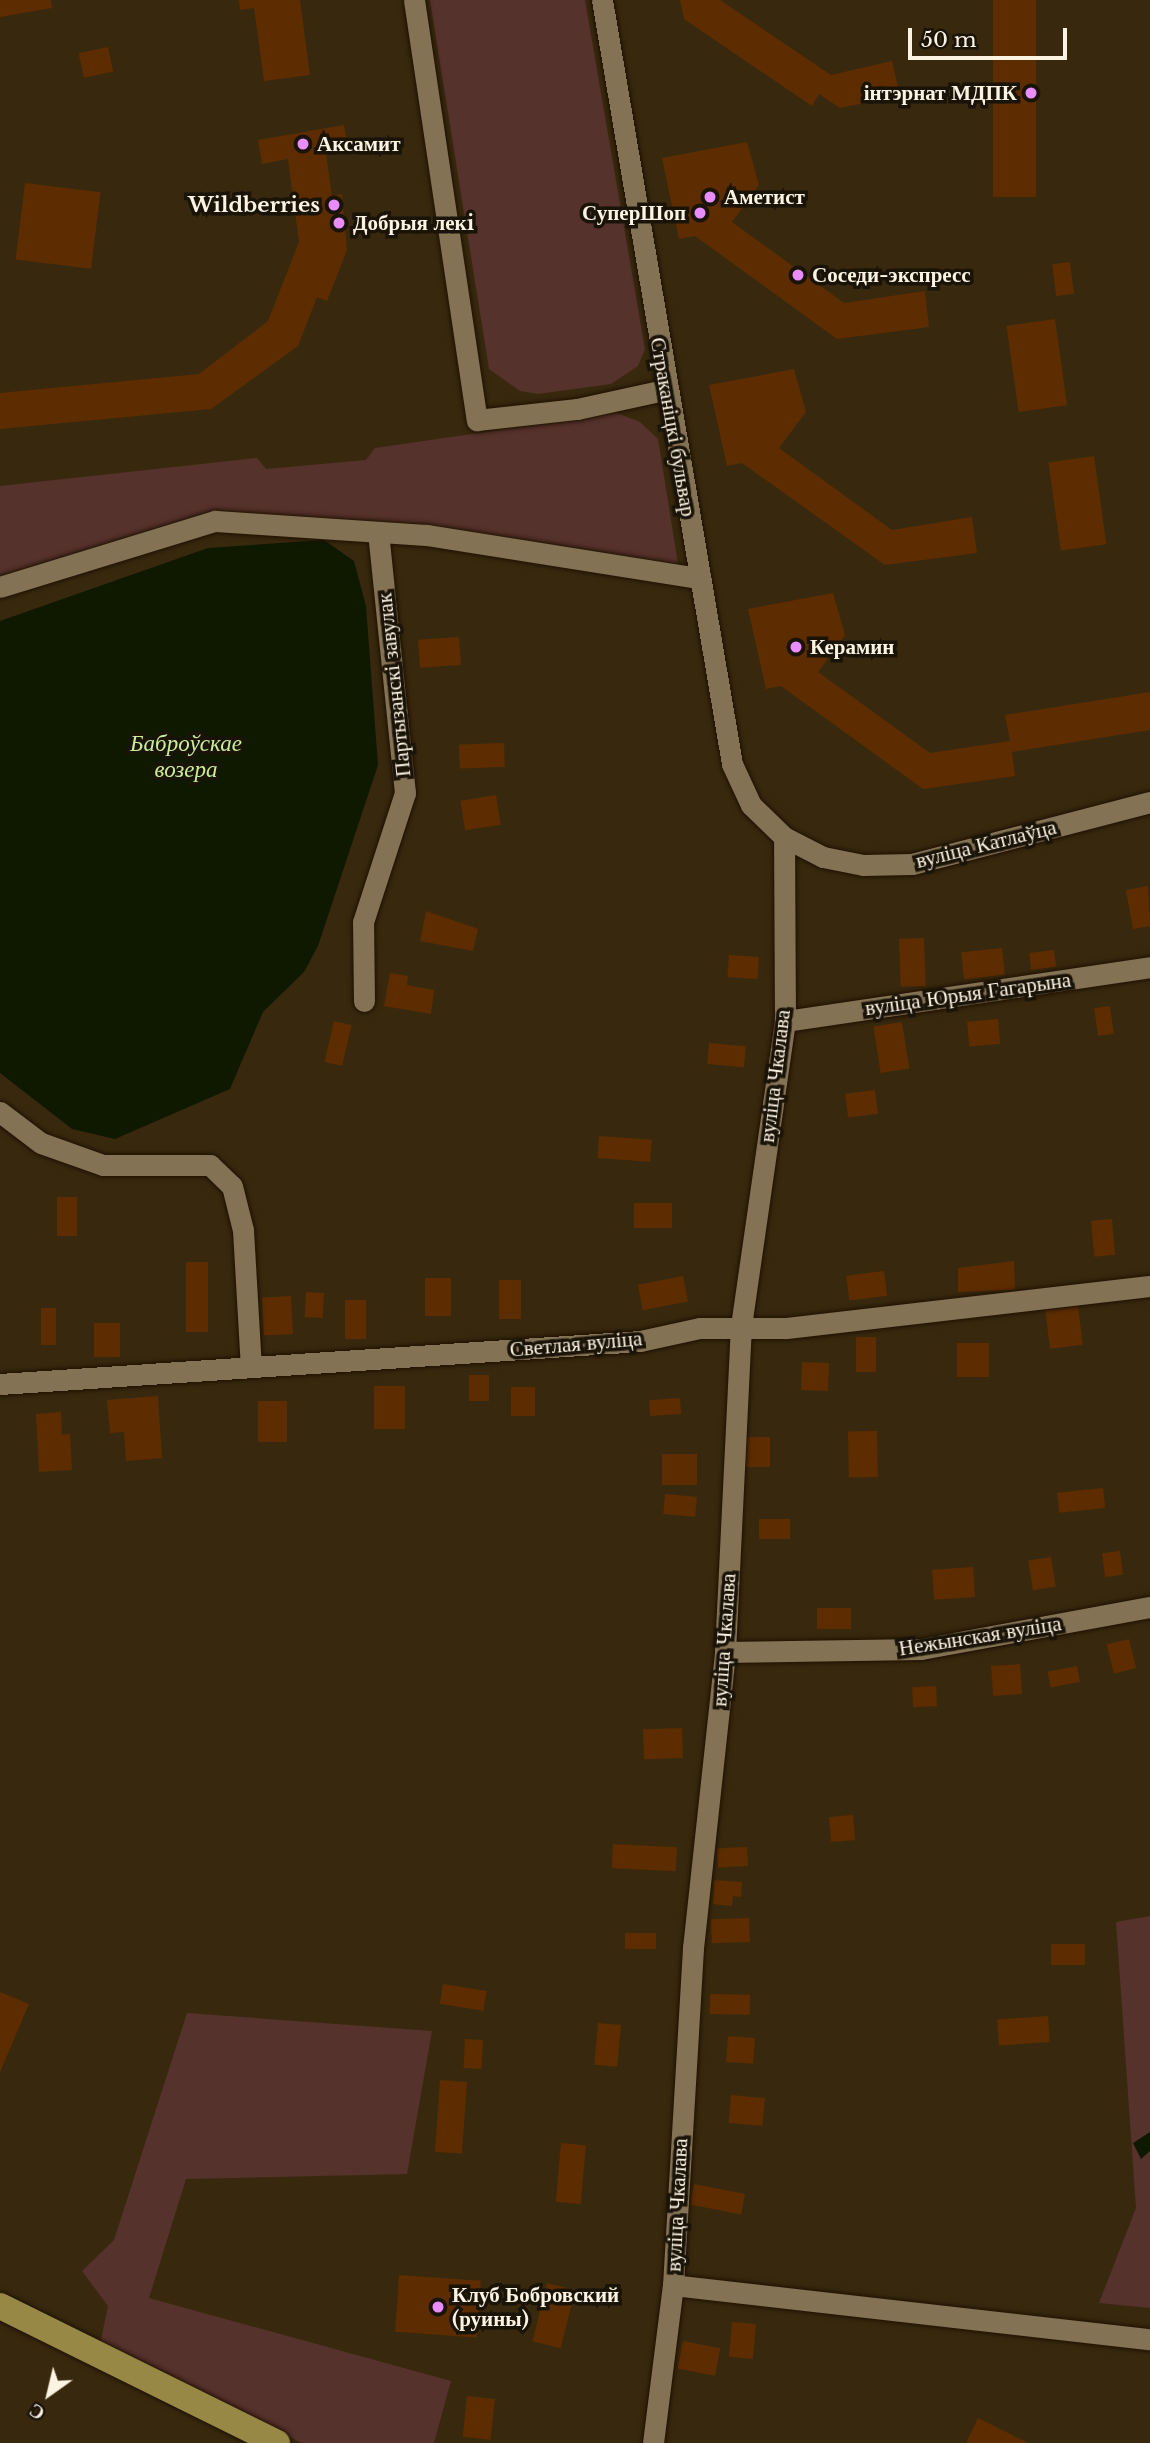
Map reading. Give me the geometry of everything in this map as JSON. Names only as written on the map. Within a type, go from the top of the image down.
[{"type":"main road","points":[[0,2306],[277,2443]]},
{"type":"street","points":[[414,0],[477,420],[577,409],[664,390]]},
{"type":"street","name":"Страканіцкі бульвар","points":[[602,0],[664,390],[732,764],[751,805],[783,837]]},
{"type":"street","points":[[0,587],[215,521],[378,532],[700,578]]},
{"type":"street","name":"Партызанскі завулак","points":[[364,1001],[363,922],[405,793],[378,532]]},
{"type":"street","name":"вуліца Катлаўца","points":[[783,837],[836,860],[912,864],[1150,802]]},
{"type":"street","name":"вуліца Чкалава","points":[[653,2443],[674,2285],[693,1948],[725,1652],[741,1326],[785,1021],[783,837]]},
{"type":"street","name":"вуліца Юрыя Гагарына","points":[[785,1021],[1150,967]]},
{"type":"street","points":[[0,1112],[41,1143],[103,1165],[210,1165],[232,1186],[243,1230],[251,1367]]},
{"type":"street","name":"Светлая вуліца","points":[[0,1384],[640,1341],[741,1326],[786,1328],[1150,1286]]},
{"type":"street","name":"Нежынская вуліца","points":[[725,1652],[921,1649],[1150,1607]]},
{"type":"street","points":[[674,2285],[1150,2339]]},
{"type":"shaded area","points":[[430,0],[585,0],[645,349],[638,366],[611,384],[538,394],[520,391],[489,369]]},
{"type":"shaded area","points":[[617,413],[640,422],[658,439],[678,564],[416,524],[211,512],[0,577],[0,486],[257,458],[266,469],[366,460],[375,448]]},
{"type":"shaded area","points":[[1150,1916],[1150,2308],[1099,2303],[1136,2208],[1116,1922]]},
{"type":"shaded area","points":[[187,2013],[432,2031],[407,2174],[186,2179],[149,2298],[451,2381],[434,2443],[302,2443],[100,2344],[108,2306],[82,2271],[114,2240]]},
{"type":"water","name":"Баброўскае возера","points":[[324,540],[354,561],[366,606],[378,765],[318,946],[304,972],[263,1012],[230,1089],[115,1139],[72,1129],[0,1073],[0,621],[208,548]]},
{"type":"water","points":[[1150,2132],[1150,2151],[1141,2159],[1133,2143]]},
{"type":"building","points":[[0,0],[51,0],[52,8],[0,17]]},
{"type":"building","points":[[239,0],[300,0],[310,75],[264,81],[254,8],[240,10]]},
{"type":"building","points":[[680,0],[720,0],[831,75],[892,61],[900,96],[840,108],[819,94],[812,106],[684,19]]},
{"type":"building","points":[[993,0],[1036,0],[1036,197],[993,197]]},
{"type":"building","points":[[108,47],[113,71],[84,78],[79,53]]},
{"type":"building","points":[[344,125],[349,149],[326,153],[332,196],[342,194],[347,250],[327,301],[317,297],[298,346],[211,409],[0,429],[0,393],[199,374],[268,321],[299,242],[288,159],[262,164],[258,140]]},
{"type":"building","points":[[747,142],[759,185],[732,222],[844,303],[925,291],[929,327],[837,339],[695,236],[679,239],[662,158]]},
{"type":"building","points":[[25,183],[100,192],[91,269],[16,259]]},
{"type":"building","points":[[1070,262],[1074,294],[1056,296],[1052,264]]},
{"type":"building","points":[[1055,319],[1067,405],[1019,412],[1006,326]]},
{"type":"building","points":[[794,369],[806,412],[779,448],[892,530],[972,517],[977,553],[885,565],[742,463],[727,466],[709,385]]},
{"type":"building","points":[[1094,456],[1106,544],[1061,551],[1048,462]]},
{"type":"building","points":[[833,593],[845,635],[818,672],[930,753],[1010,741],[1005,715],[1150,692],[1150,730],[1012,752],[1015,776],[923,789],[781,686],[766,689],[748,609]]},
{"type":"building","points":[[459,637],[461,665],[420,668],[418,640]]},
{"type":"building","points":[[504,743],[505,767],[460,769],[459,745]]},
{"type":"building","points":[[496,795],[501,825],[465,830],[460,801]]},
{"type":"building","points":[[1148,886],[1150,926],[1133,929],[1126,890]]},
{"type":"building","points":[[426,911],[478,929],[473,951],[420,941]]},
{"type":"building","points":[[924,938],[926,986],[901,987],[899,939]]},
{"type":"building","points":[[1002,948],[1005,975],[964,979],[961,952]]},
{"type":"building","points":[[1054,950],[1056,967],[1031,970],[1029,953]]},
{"type":"building","points":[[729,955],[759,957],[757,979],[727,977]]},
{"type":"building","points":[[390,973],[408,976],[407,985],[434,990],[431,1014],[384,1006]]},
{"type":"building","points":[[1110,1006],[1114,1034],[1098,1036],[1094,1008]]},
{"type":"building","points":[[998,1019],[1000,1044],[969,1047],[967,1022]]},
{"type":"building","points":[[334,1021],[352,1025],[342,1066],[325,1062]]},
{"type":"building","points":[[902,1022],[909,1068],[881,1073],[873,1027]]},
{"type":"building","points":[[709,1043],[746,1046],[744,1067],[707,1064]]},
{"type":"building","points":[[875,1090],[878,1114],[848,1117],[845,1094]]},
{"type":"building","points":[[599,1136],[652,1140],[650,1162],[597,1158]]},
{"type":"building","points":[[57,1197],[77,1197],[77,1236],[57,1236]]},
{"type":"building","points":[[634,1203],[672,1203],[672,1228],[634,1228]]},
{"type":"building","points":[[1112,1219],[1115,1255],[1094,1257],[1091,1221]]},
{"type":"building","points":[[1014,1261],[1015,1290],[958,1292],[958,1268]]},
{"type":"building","points":[[186,1262],[208,1262],[208,1332],[186,1332]]},
{"type":"building","points":[[884,1271],[887,1296],[849,1300],[846,1276]]},
{"type":"building","points":[[683,1276],[688,1302],[643,1310],[638,1285]]},
{"type":"building","points":[[425,1278],[451,1278],[451,1316],[425,1316]]},
{"type":"building","points":[[499,1280],[521,1280],[521,1319],[499,1319]]},
{"type":"building","points":[[306,1292],[324,1293],[323,1318],[305,1317]]},
{"type":"building","points":[[291,1296],[293,1334],[264,1335],[262,1298]]},
{"type":"building","points":[[345,1300],[366,1300],[366,1339],[345,1339]]},
{"type":"building","points":[[1078,1306],[1083,1345],[1050,1349],[1045,1310]]},
{"type":"building","points":[[41,1308],[56,1308],[56,1345],[41,1345]]},
{"type":"building","points":[[94,1323],[120,1323],[120,1357],[94,1357]]},
{"type":"building","points":[[856,1337],[876,1337],[876,1372],[856,1372]]},
{"type":"building","points":[[957,1343],[989,1343],[989,1377],[957,1377]]},
{"type":"building","points":[[802,1362],[829,1363],[828,1391],[801,1390]]},
{"type":"building","points":[[469,1375],[489,1375],[489,1401],[469,1401]]},
{"type":"building","points":[[374,1386],[405,1386],[405,1429],[374,1429]]},
{"type":"building","points":[[511,1387],[535,1387],[535,1416],[511,1416]]},
{"type":"building","points":[[158,1396],[162,1458],[126,1461],[124,1432],[110,1433],[107,1400]]},
{"type":"building","points":[[680,1398],[681,1414],[650,1416],[649,1400]]},
{"type":"building","points":[[258,1401],[287,1401],[287,1442],[258,1442]]},
{"type":"building","points":[[61,1412],[62,1435],[70,1434],[72,1470],[39,1472],[36,1414]]},
{"type":"building","points":[[877,1431],[878,1477],[849,1477],[848,1432]]},
{"type":"building","points":[[744,1437],[770,1437],[770,1467],[744,1467]]},
{"type":"building","points":[[662,1454],[697,1454],[697,1485],[662,1485]]},
{"type":"building","points":[[1103,1488],[1105,1508],[1059,1513],[1057,1493]]},
{"type":"building","points":[[665,1494],[697,1497],[695,1517],[663,1514]]},
{"type":"building","points":[[759,1519],[790,1519],[790,1539],[759,1539]]},
{"type":"building","points":[[1120,1551],[1123,1575],[1105,1577],[1102,1553]]},
{"type":"building","points":[[1051,1557],[1056,1587],[1033,1590],[1028,1561]]},
{"type":"building","points":[[973,1567],[975,1597],[934,1600],[932,1570]]},
{"type":"building","points":[[817,1608],[851,1608],[851,1629],[817,1629]]},
{"type":"building","points":[[1129,1639],[1136,1668],[1114,1674],[1107,1645]]},
{"type":"building","points":[[1020,1664],[1022,1694],[993,1696],[991,1666]]},
{"type":"building","points":[[1077,1666],[1080,1682],[1051,1687],[1048,1672]]},
{"type":"building","points":[[936,1686],[937,1706],[913,1707],[912,1687]]},
{"type":"building","points":[[682,1728],[683,1758],[644,1759],[643,1729]]},
{"type":"building","points":[[853,1815],[855,1840],[831,1842],[829,1817]]},
{"type":"building","points":[[613,1844],[677,1847],[676,1871],[612,1868]]},
{"type":"building","points":[[747,1847],[748,1866],[718,1868],[717,1849]]},
{"type":"building","points":[[714,1880],[742,1882],[741,1897],[733,1896],[732,1906],[713,1904]]},
{"type":"building","points":[[749,1918],[750,1942],[712,1943],[711,1919]]},
{"type":"building","points":[[625,1933],[656,1933],[656,1949],[625,1949]]},
{"type":"building","points":[[1051,1944],[1085,1944],[1085,1965],[1051,1965]]},
{"type":"building","points":[[443,1984],[486,1991],[483,2011],[440,2004]]},
{"type":"building","points":[[0,1992],[29,2004],[0,2072]]},
{"type":"building","points":[[710,1994],[750,1995],[750,2015],[710,2014]]},
{"type":"building","points":[[1048,2016],[1050,2042],[999,2045],[997,2020]]},
{"type":"building","points":[[598,2023],[621,2025],[617,2067],[594,2065]]},
{"type":"building","points":[[728,2036],[755,2038],[753,2064],[726,2062]]},
{"type":"building","points":[[465,2039],[483,2040],[481,2069],[463,2068]]},
{"type":"building","points":[[440,2080],[467,2082],[462,2154],[435,2152]]},
{"type":"building","points":[[731,2095],[765,2098],[762,2126],[729,2123]]},
{"type":"building","points":[[561,2143],[586,2145],[581,2204],[556,2202]]},
{"type":"building","points":[[694,2184],[745,2194],[741,2215],[690,2205]]},
{"type":"building","name":"Клуб Бобровский (руины)","points":[[399,2275],[481,2281],[477,2338],[395,2332]]},
{"type":"building","points":[[547,2283],[575,2290],[561,2348],[532,2341]]},
{"type":"building","points":[[732,2322],[756,2324],[753,2359],[729,2357]]},
{"type":"building","points":[[683,2341],[720,2348],[715,2376],[678,2368]]},
{"type":"building","points":[[467,2396],[495,2399],[491,2440],[463,2437]]},
{"type":"building","points":[[978,2418],[1028,2443],[966,2443]]},
{"type":"place","name":"інтэрнат МДПК","points":[[1031,93]]},
{"type":"place","name":"Аксамит","points":[[303,144]]},
{"type":"place","name":"Аметист","points":[[710,197]]},
{"type":"place","name":"Wildberries","points":[[334,205]]},
{"type":"place","name":"СуперШоп","points":[[700,213]]},
{"type":"place","name":"Добрыя лекi","points":[[339,223]]},
{"type":"place","name":"Соседи-экспресс","points":[[798,275]]},
{"type":"place","name":"Керамин","points":[[796,647]]},
{"type":"place","name":"Клуб Бобровский (руины)","points":[[438,2307]]}]
